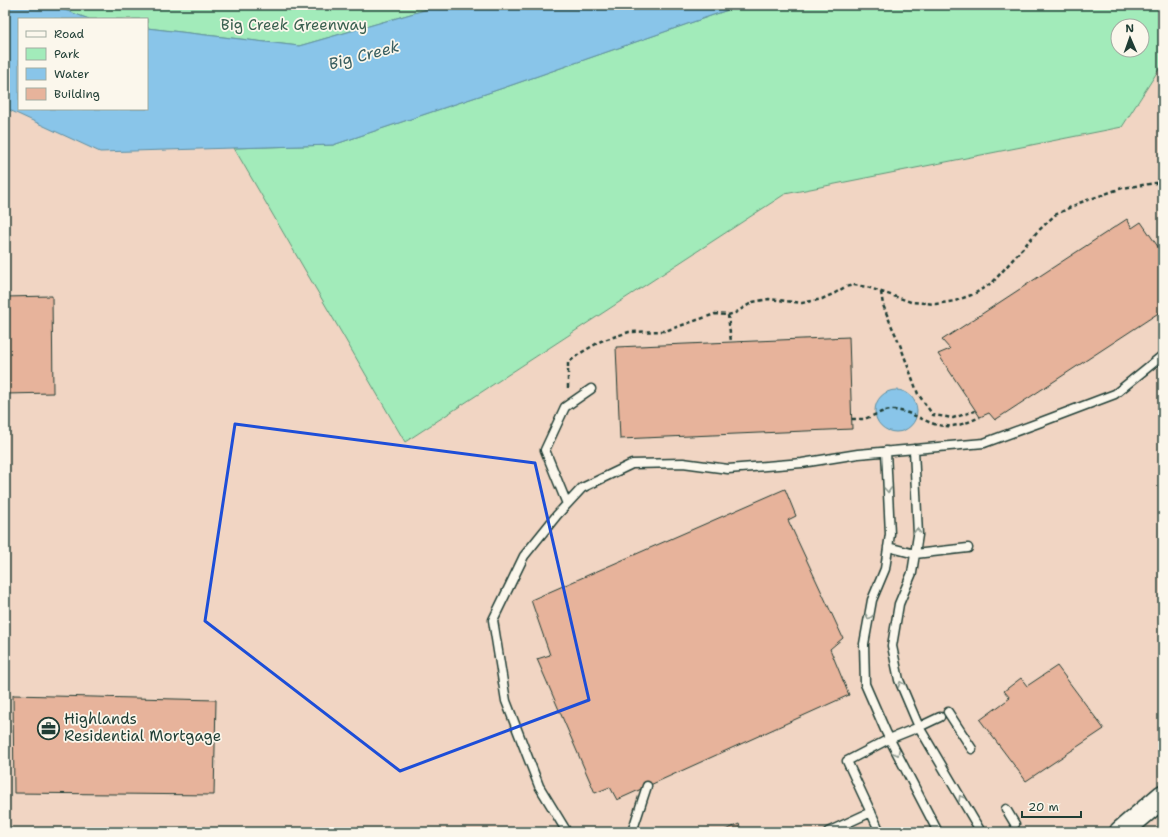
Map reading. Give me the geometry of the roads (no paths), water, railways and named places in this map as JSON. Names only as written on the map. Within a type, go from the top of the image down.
[{"type":"main road","points":[[1121,832],[1163,796]]},
{"type":"lane","points":[[567,832],[539,786],[506,701],[494,620],[524,556],[557,515],[582,488],[632,464],[683,463],[728,469],[802,463],[886,451],[984,443],[1115,394],[1163,355]]},
{"type":"lane","points":[[567,504],[545,450],[565,407],[591,389]]},
{"type":"lane","points":[[914,449],[918,535],[912,573],[899,604],[892,646],[899,680],[919,727],[981,832]]},
{"type":"lane","points":[[886,451],[890,534],[884,569],[872,600],[864,644],[865,684],[889,739],[938,832]]},
{"type":"lane","points":[[888,547],[915,554],[968,548]]},
{"type":"lane","points":[[948,712],[972,749]]},
{"type":"lane","points":[[880,832],[847,761],[889,739],[940,717]]},
{"type":"lane","points":[[632,832],[648,786]]},
{"type":"lane","points":[[1006,809],[1016,824]]},
{"type":"lane","points":[[834,831],[871,812]]},
{"type":"water","name":"Big Creek","points":[[5,5],[51,5],[86,18],[18,18],[18,110],[148,110],[148,28],[299,46],[442,5],[742,5],[333,145],[100,152],[5,108]]},
{"type":"water","points":[[896,390],[911,396],[917,411],[911,426],[896,432],[881,426],[875,411],[881,396]]},
{"type":"place","name":"Highlands Residential Mortgage","points":[[48,728]]},
{"type":"park label","name":"Big Creek Greenway","points":[[294,25]]}]
